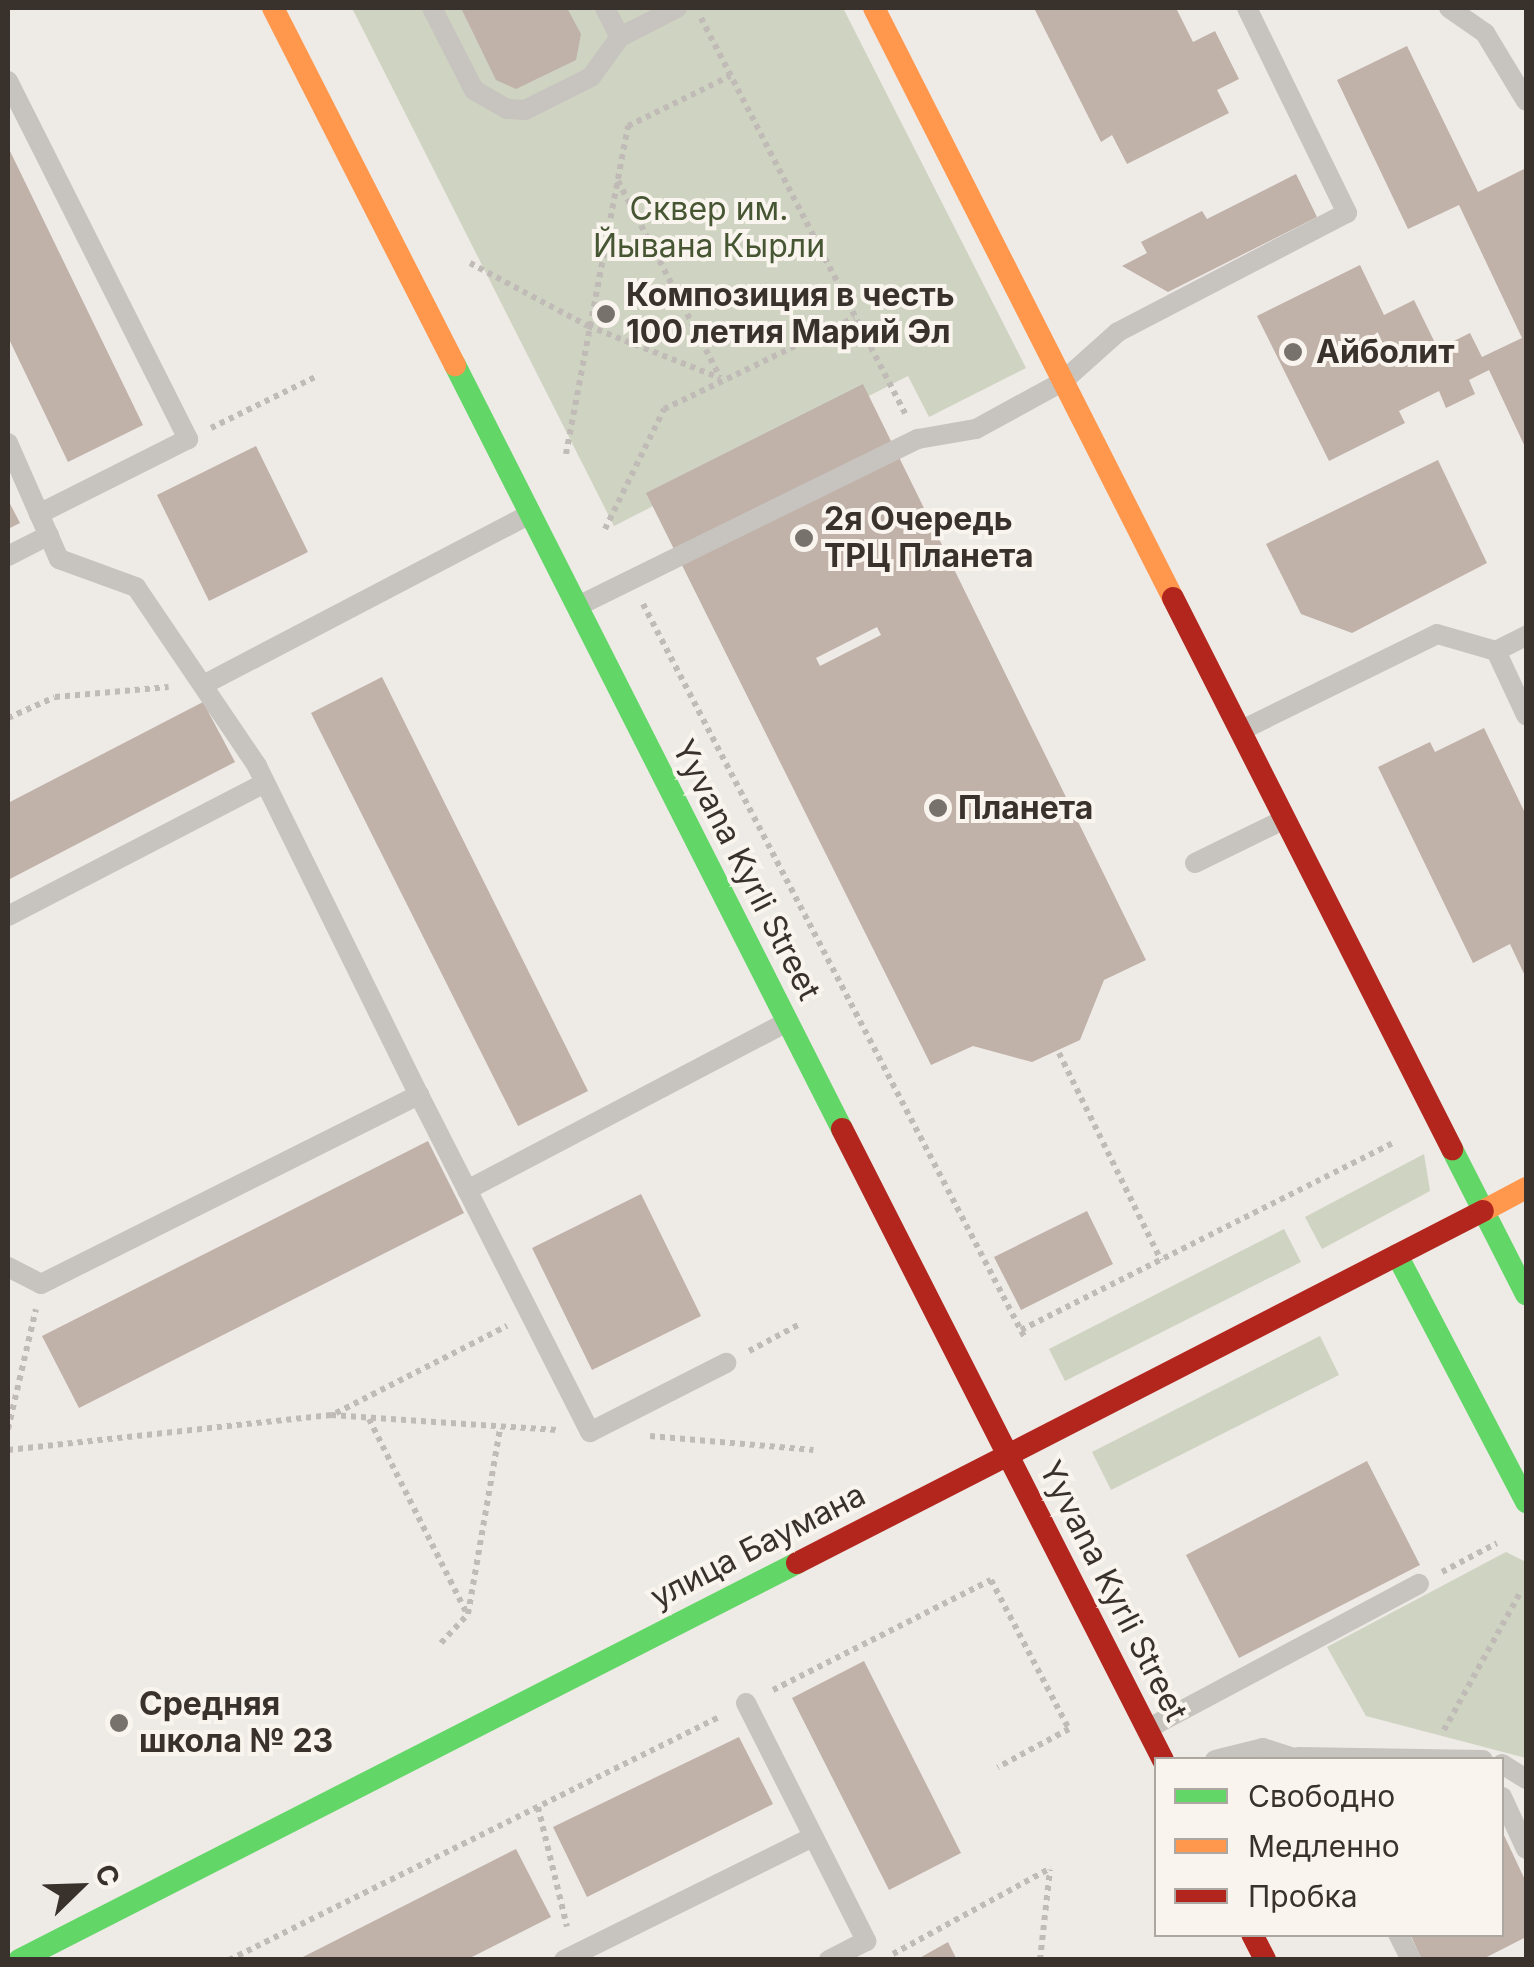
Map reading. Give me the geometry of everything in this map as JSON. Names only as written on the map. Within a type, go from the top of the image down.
[{"type":"main road","name":"Yyvana Kyrli Street","points":[[273,8],[1162,1757]]},
{"type":"main road","points":[[874,8],[1526,1294]]},
{"type":"main road","name":"улица Баумана","points":[[19,1960],[1526,1188]]},
{"type":"main road","points":[[1397,1255],[1526,1502]]},
{"type":"main road","points":[[1254,1937],[1265,1960]]},
{"type":"lane","points":[[432,8],[474,90],[507,109],[525,110],[591,77],[620,37],[677,8]]},
{"type":"lane","points":[[605,8],[620,37]]},
{"type":"lane","points":[[576,607],[918,439],[976,429],[1062,382],[1118,332],[1348,213],[1247,8]]},
{"type":"lane","points":[[1449,8],[1485,33],[1526,102]]},
{"type":"lane","points":[[8,81],[188,439],[39,514]]},
{"type":"lane","points":[[8,444],[59,559],[136,587],[205,684],[265,783],[590,1432],[726,1363]]},
{"type":"lane","points":[[205,684],[530,514]]},
{"type":"lane","points":[[8,556],[49,535]]},
{"type":"lane","points":[[1240,732],[1437,634],[1496,651],[1526,636]]},
{"type":"lane","points":[[1496,651],[1526,714]]},
{"type":"lane","points":[[8,916],[265,783]]},
{"type":"lane","points":[[1196,863],[1284,819]]},
{"type":"lane","points":[[467,1190],[786,1022]]},
{"type":"lane","points":[[8,1267],[42,1284],[418,1095]]},
{"type":"lane","points":[[1148,1729],[1419,1584]]},
{"type":"lane","points":[[746,1703],[866,1941],[829,1960]]},
{"type":"lane","points":[[1227,1757],[1263,1748],[1295,1757]]},
{"type":"lane","points":[[1504,1802],[1526,1849]]},
{"type":"lane","points":[[569,1957],[814,1837]]},
{"type":"lane","points":[[1400,1937],[1411,1960]]},
{"type":"path","points":[[695,8],[918,439]]},
{"type":"path","points":[[566,454],[628,126],[730,76]]},
{"type":"path","points":[[618,181],[720,378]]},
{"type":"path","points":[[470,263],[588,326],[720,378]]},
{"type":"path","points":[[605,530],[664,409],[720,378],[854,318]]},
{"type":"path","points":[[188,439],[317,376]]},
{"type":"path","points":[[630,579],[1026,1340]]},
{"type":"path","points":[[8,718],[55,697],[205,684]]},
{"type":"path","points":[[1059,1053],[1161,1260]]},
{"type":"path","points":[[1021,1330],[1393,1143]]},
{"type":"path","points":[[8,1429],[42,1284]]},
{"type":"path","points":[[332,1416],[531,1314]]},
{"type":"path","points":[[726,1363],[800,1324]]},
{"type":"path","points":[[8,1450],[332,1416],[590,1432]]},
{"type":"path","points":[[369,1418],[468,1614]]},
{"type":"path","points":[[441,1643],[468,1614],[500,1428]]},
{"type":"path","points":[[646,1436],[813,1450]]},
{"type":"path","points":[[1419,1584],[1498,1543]]},
{"type":"path","points":[[230,1960],[991,1580],[1069,1729],[998,1767]]},
{"type":"path","points":[[1429,1757],[1522,1591]]},
{"type":"path","points":[[538,1806],[569,1957]]},
{"type":"path","points":[[883,1960],[1050,1868],[1040,1960]]},
{"type":"green space","name":"Сквер им. Йывана Кырли","points":[[352,8],[843,8],[1026,368],[929,417],[908,376],[614,526]]},
{"type":"green space","points":[[1424,1154],[1430,1191],[1322,1249],[1305,1217]]},
{"type":"green space","points":[[1284,1229],[1301,1262],[1065,1381],[1049,1349]]},
{"type":"green space","points":[[1320,1336],[1339,1375],[1111,1490],[1092,1452]]},
{"type":"green space","points":[[1506,1552],[1526,1562],[1526,1758],[1366,1716],[1327,1647]]},
{"type":"building","points":[[461,8],[567,8],[581,34],[576,60],[516,89],[496,80]]},
{"type":"building","points":[[1034,8],[1176,8],[1193,42],[1215,31],[1239,79],[1217,90],[1229,113],[1127,164],[1112,135],[1101,142]]},
{"type":"building","points":[[1407,46],[1478,192],[1526,168],[1526,449],[1489,370],[1469,380],[1475,394],[1446,408],[1439,391],[1399,411],[1405,423],[1329,461],[1257,316],[1360,265],[1384,315],[1414,300],[1438,349],[1470,333],[1482,357],[1522,338],[1459,205],[1408,229],[1337,80]]},
{"type":"building","points":[[8,147],[143,425],[68,462],[8,337]]},
{"type":"building","points":[[1296,174],[1317,217],[1168,292],[1122,266],[1147,253],[1141,242],[1202,211],[1207,219]]},
{"type":"building","name":"Планета","points":[[863,384],[1146,960],[1104,980],[1080,1040],[1032,1062],[973,1046],[931,1065],[646,493]],"holes":[[[877,627],[881,635],[820,666],[816,658]]]},
{"type":"building","points":[[256,446],[308,552],[209,601],[157,495]]},
{"type":"building","points":[[1438,460],[1487,563],[1352,633],[1301,614],[1266,544]]},
{"type":"building","points":[[8,500],[20,523],[8,529]]},
{"type":"building","points":[[382,677],[588,1091],[518,1126],[311,713]]},
{"type":"building","points":[[203,702],[235,762],[8,880],[8,803]]},
{"type":"building","points":[[1484,728],[1526,815],[1526,978],[1510,944],[1473,963],[1378,767],[1430,742],[1435,752]]},
{"type":"building","points":[[428,1141],[464,1213],[79,1408],[42,1336]]},
{"type":"building","points":[[641,1194],[701,1316],[592,1370],[532,1248]]},
{"type":"building","points":[[1087,1211],[1113,1264],[1021,1310],[994,1257]]},
{"type":"building","points":[[1367,1461],[1420,1565],[1239,1658],[1186,1555]]},
{"type":"building","points":[[864,1661],[961,1853],[889,1890],[792,1698]]},
{"type":"building","points":[[739,1737],[773,1804],[587,1897],[553,1827]]},
{"type":"building","points":[[1504,1835],[1526,1882],[1526,1937],[1481,1960],[1422,1960],[1411,1937],[1504,1937]]},
{"type":"building","points":[[516,1849],[551,1917],[466,1960],[297,1960]]},
{"type":"building","points":[[948,1942],[957,1960],[916,1960]]},
{"type":"traffic: fast","points":[[455,365],[842,1129]]},
{"type":"traffic: fast","points":[[1452,1149],[1526,1294]]},
{"type":"traffic: fast","points":[[1397,1255],[1526,1502]]},
{"type":"traffic: fast","points":[[19,1960],[797,1563]]},
{"type":"traffic: slow","points":[[273,8],[455,365]]},
{"type":"traffic: slow","points":[[874,8],[1173,598]]},
{"type":"traffic: slow","points":[[1483,1211],[1526,1188]]},
{"type":"traffic: jam","points":[[1173,598],[1452,1149]]},
{"type":"traffic: jam","points":[[842,1129],[1161,1757]]},
{"type":"traffic: jam","points":[[1006,1456],[1483,1211]]},
{"type":"traffic: jam","points":[[797,1563],[1006,1456]]},
{"type":"traffic: jam","points":[[1254,1937],[1265,1960]]},
{"type":"place","name":"Композиция в честь 100 летия Марий Эл","points":[[606,314]]},
{"type":"place","name":"Айболит","points":[[1293,352]]},
{"type":"place","name":"2я Очередь ТРЦ Планета","points":[[804,538]]},
{"type":"place","name":"Планета","points":[[938,808]]},
{"type":"place","name":"Средняя школа № 23","points":[[119,1723]]}]
